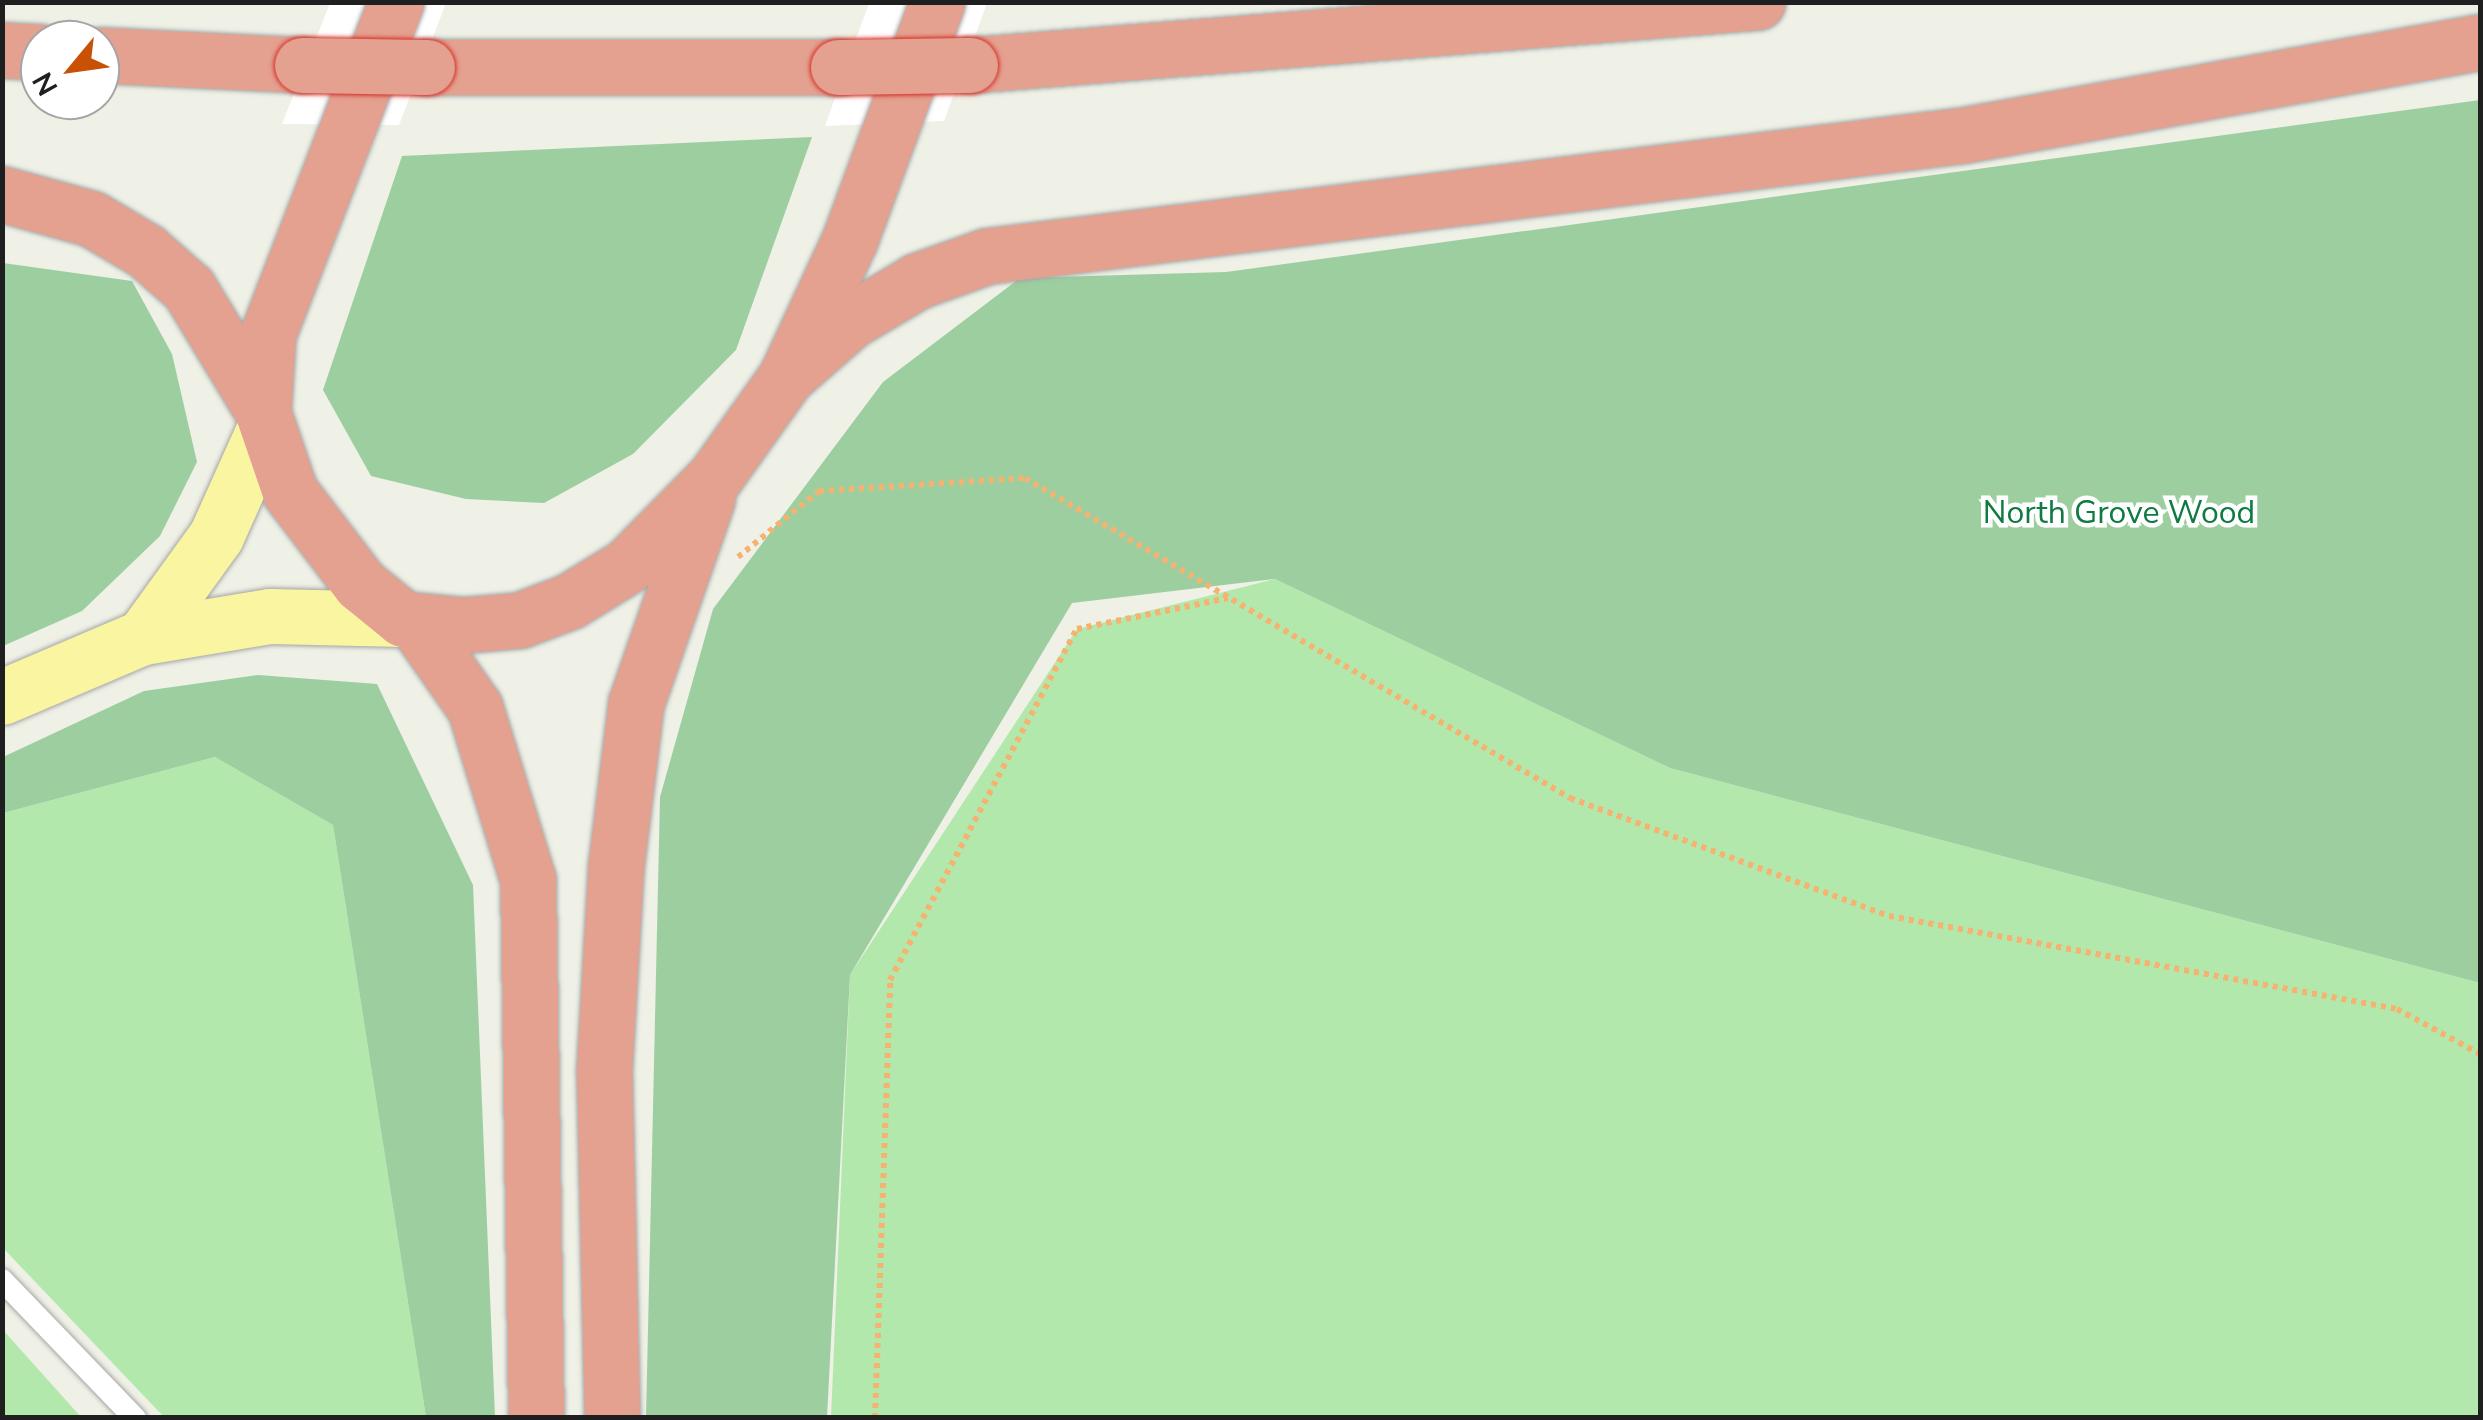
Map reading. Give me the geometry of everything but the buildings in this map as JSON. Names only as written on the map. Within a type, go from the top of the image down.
[{"type":"highway","points":[[264,420],[268,333],[396,2]]},
{"type":"highway","points":[[409,621],[520,620],[570,601],[627,566],[714,477],[786,376],[850,239],[937,2]]},
{"type":"highway","points":[[120,55],[426,68],[970,64],[1757,2]]},
{"type":"highway","points":[[786,376],[850,320],[917,280],[987,256],[1964,135],[2480,42]]},
{"type":"highway","points":[[2,194],[92,219],[146,251],[189,289],[264,420],[319,540],[409,621],[475,708],[528,880],[536,1418]]},
{"type":"highway","points":[[612,1418],[604,1071],[616,865],[636,703],[714,477]]},
{"type":"main road","points":[[142,637],[216,536],[264,420]]},
{"type":"main road","points":[[2,697],[142,637],[270,616],[409,621]]},
{"type":"lane","points":[[2,1280],[134,1418]]},
{"type":"path","points":[[819,492],[1025,478],[1570,798],[1889,916],[2398,1009],[2480,1054]]},
{"type":"path","points":[[875,1418],[890,980],[1078,629],[1230,598]]},
{"type":"green space","name":"North Grove Wood","points":[[2480,100],[2480,983],[1670,768],[1275,579],[1072,603],[850,975],[827,1417],[646,1418],[660,797],[713,609],[883,382],[1020,278],[1226,272]]},
{"type":"green space","points":[[812,137],[736,350],[633,454],[544,503],[466,499],[371,476],[323,390],[402,156]]},
{"type":"green space","points":[[3,263],[132,281],[172,354],[197,462],[160,536],[82,611],[3,646]]},
{"type":"green space","points":[[1275,579],[1670,768],[2480,983],[2480,1417],[831,1418],[850,975],[1077,629]]},
{"type":"green space","points":[[258,675],[377,684],[473,885],[495,1417],[426,1417],[333,825],[215,757],[3,813],[3,757],[144,691]]},
{"type":"green space","points":[[215,757],[333,825],[426,1417],[164,1417],[3,1248],[3,813]]},
{"type":"green space","points":[[3,1330],[81,1417],[3,1417]]},
{"type":"pier","points":[[330,3],[446,3],[399,125],[282,124]]},
{"type":"pier","points":[[869,3],[987,3],[944,121],[825,126]]}]
